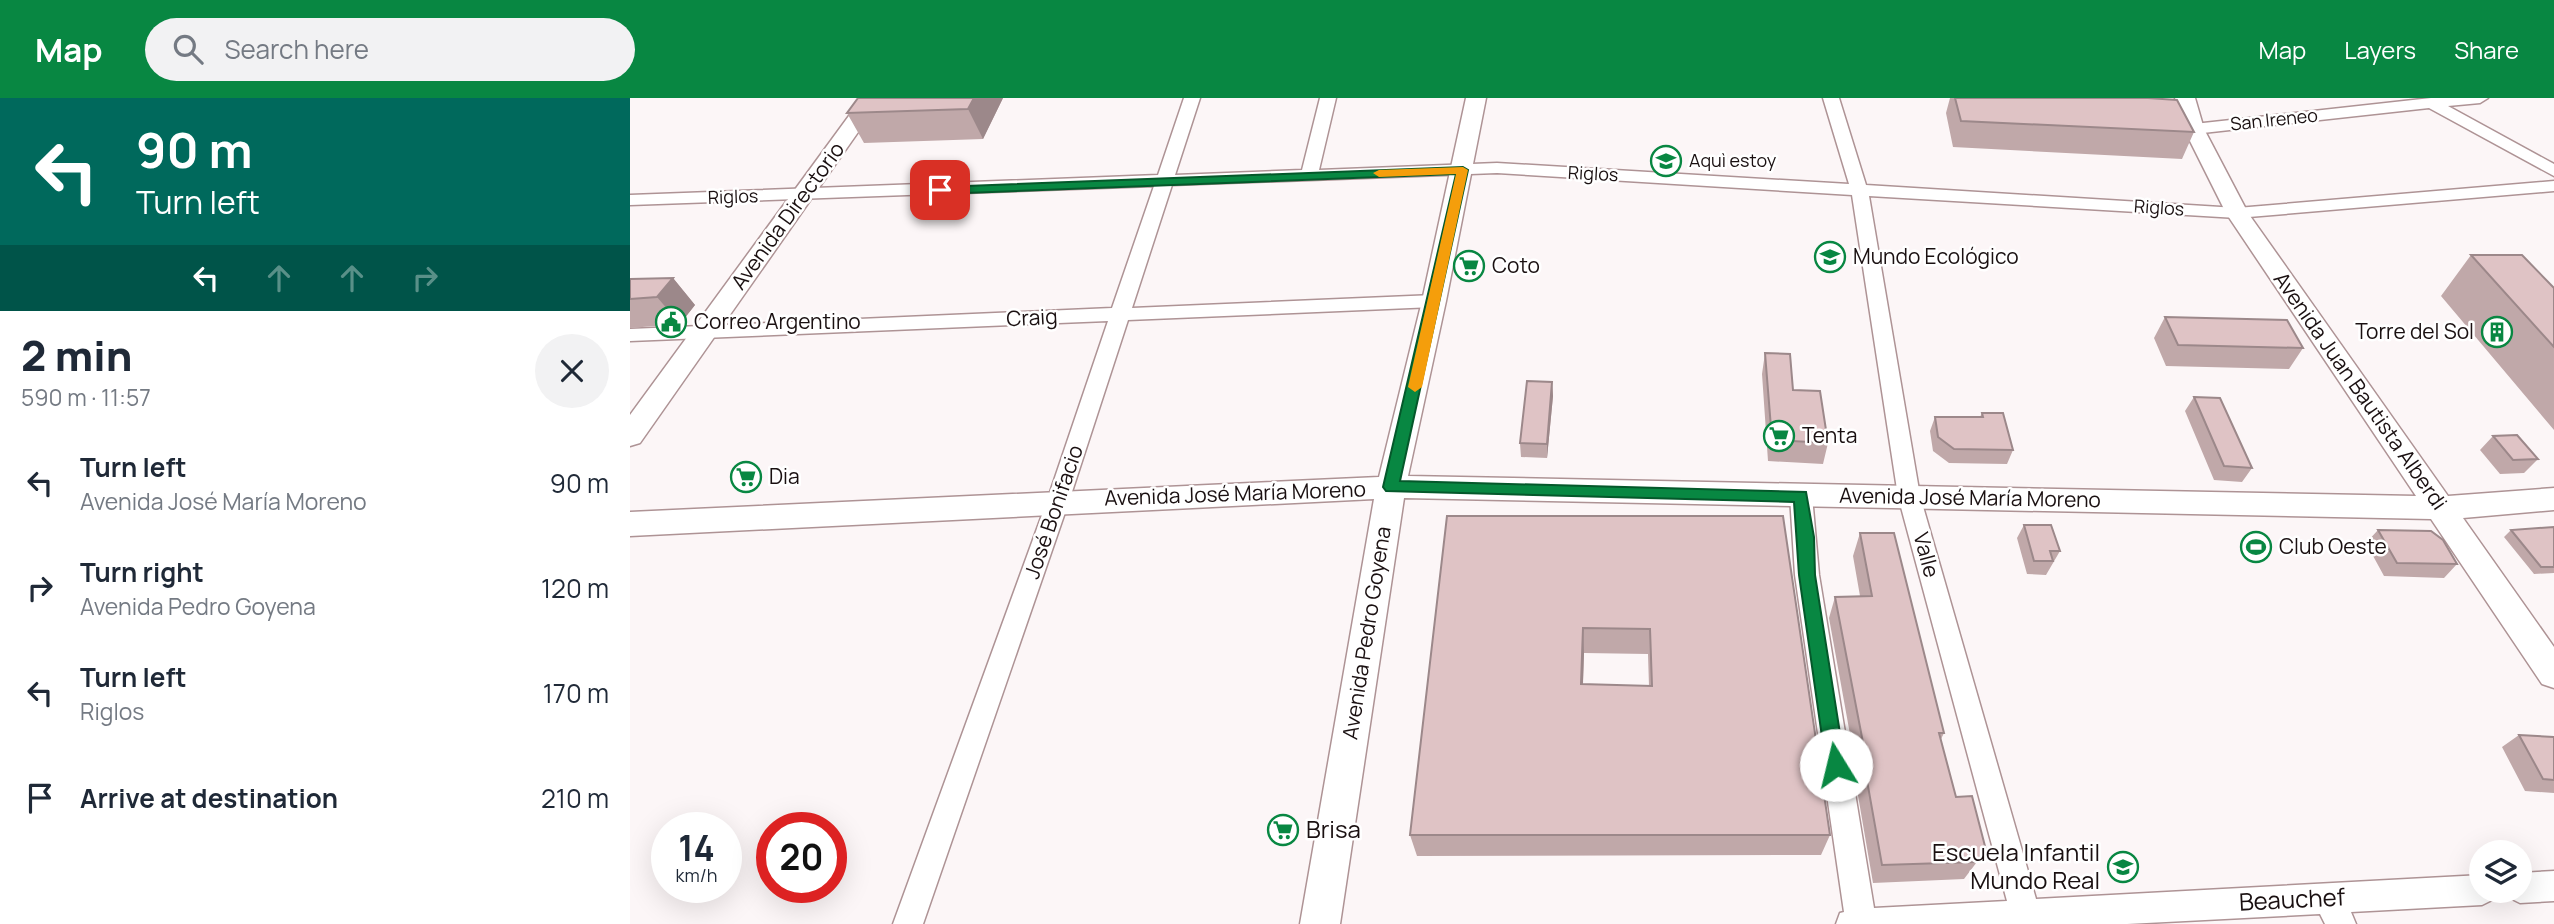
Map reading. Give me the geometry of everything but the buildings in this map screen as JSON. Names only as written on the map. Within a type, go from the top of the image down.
[{"type":"main road","name":"Avenida Directorio","points":[[630,436],[872,98]]},
{"type":"main road","name":"Avenida Pedro Goyena","points":[[1320,924],[1391,487],[1463,170],[1476,98]]},
{"type":"main road","name":"Avenida Juan Bautista Alberdi","points":[[2185,98],[2194,129],[2236,213],[2554,674]]},
{"type":"main road","name":"Avenida José María Moreno","points":[[630,524],[1058,501],[1391,487],[2442,508],[2554,499]]},
{"type":"street","name":"José Bonifacio","points":[[908,924],[1058,501],[1192,98]]},
{"type":"street","points":[[1309,176],[1328,98]]},
{"type":"street","name":"Valle","points":[[1831,98],[1863,203],[1909,496],[2026,918]]},
{"type":"street","name":"San Ireneo","points":[[2194,129],[2427,101],[2480,98]]},
{"type":"street","points":[[2427,101],[2554,171]]},
{"type":"street","name":"Riglos","points":[[630,200],[1497,168],[2236,213],[2554,186]]},
{"type":"street","name":"Craig","points":[[630,335],[1434,301]]},
{"type":"street","points":[[1801,496],[1809,586],[1861,923]]},
{"type":"street","points":[[2532,887],[2554,886]]},
{"type":"street","name":"Beauchef","points":[[1851,924],[2335,911],[2469,892]]},
{"type":"slow traffic","points":[[1379,173],[1463,170],[1415,387]]},
{"type":"place","name":"Aquì estoy","points":[[1666,161]]},
{"type":"place","name":"Mundo Ecológico","points":[[1830,257]]},
{"type":"place","name":"Coto","points":[[1469,266]]},
{"type":"place","name":"Correo Argentino","points":[[671,322]]},
{"type":"place","name":"Torre del Sol","points":[[2497,332]]},
{"type":"place","name":"Tenta","points":[[1779,436]]},
{"type":"place","name":"Dia","points":[[746,477]]},
{"type":"place","name":"Club Oeste","points":[[2256,547]]},
{"type":"place","name":"Brisa","points":[[1283,830]]},
{"type":"place","name":"Escuela Infantil Mundo Real","points":[[2123,867]]},
{"type":"route","points":[[940,190],[1463,170],[1391,487],[1801,496],[1807,575],[1836,765]]}]
